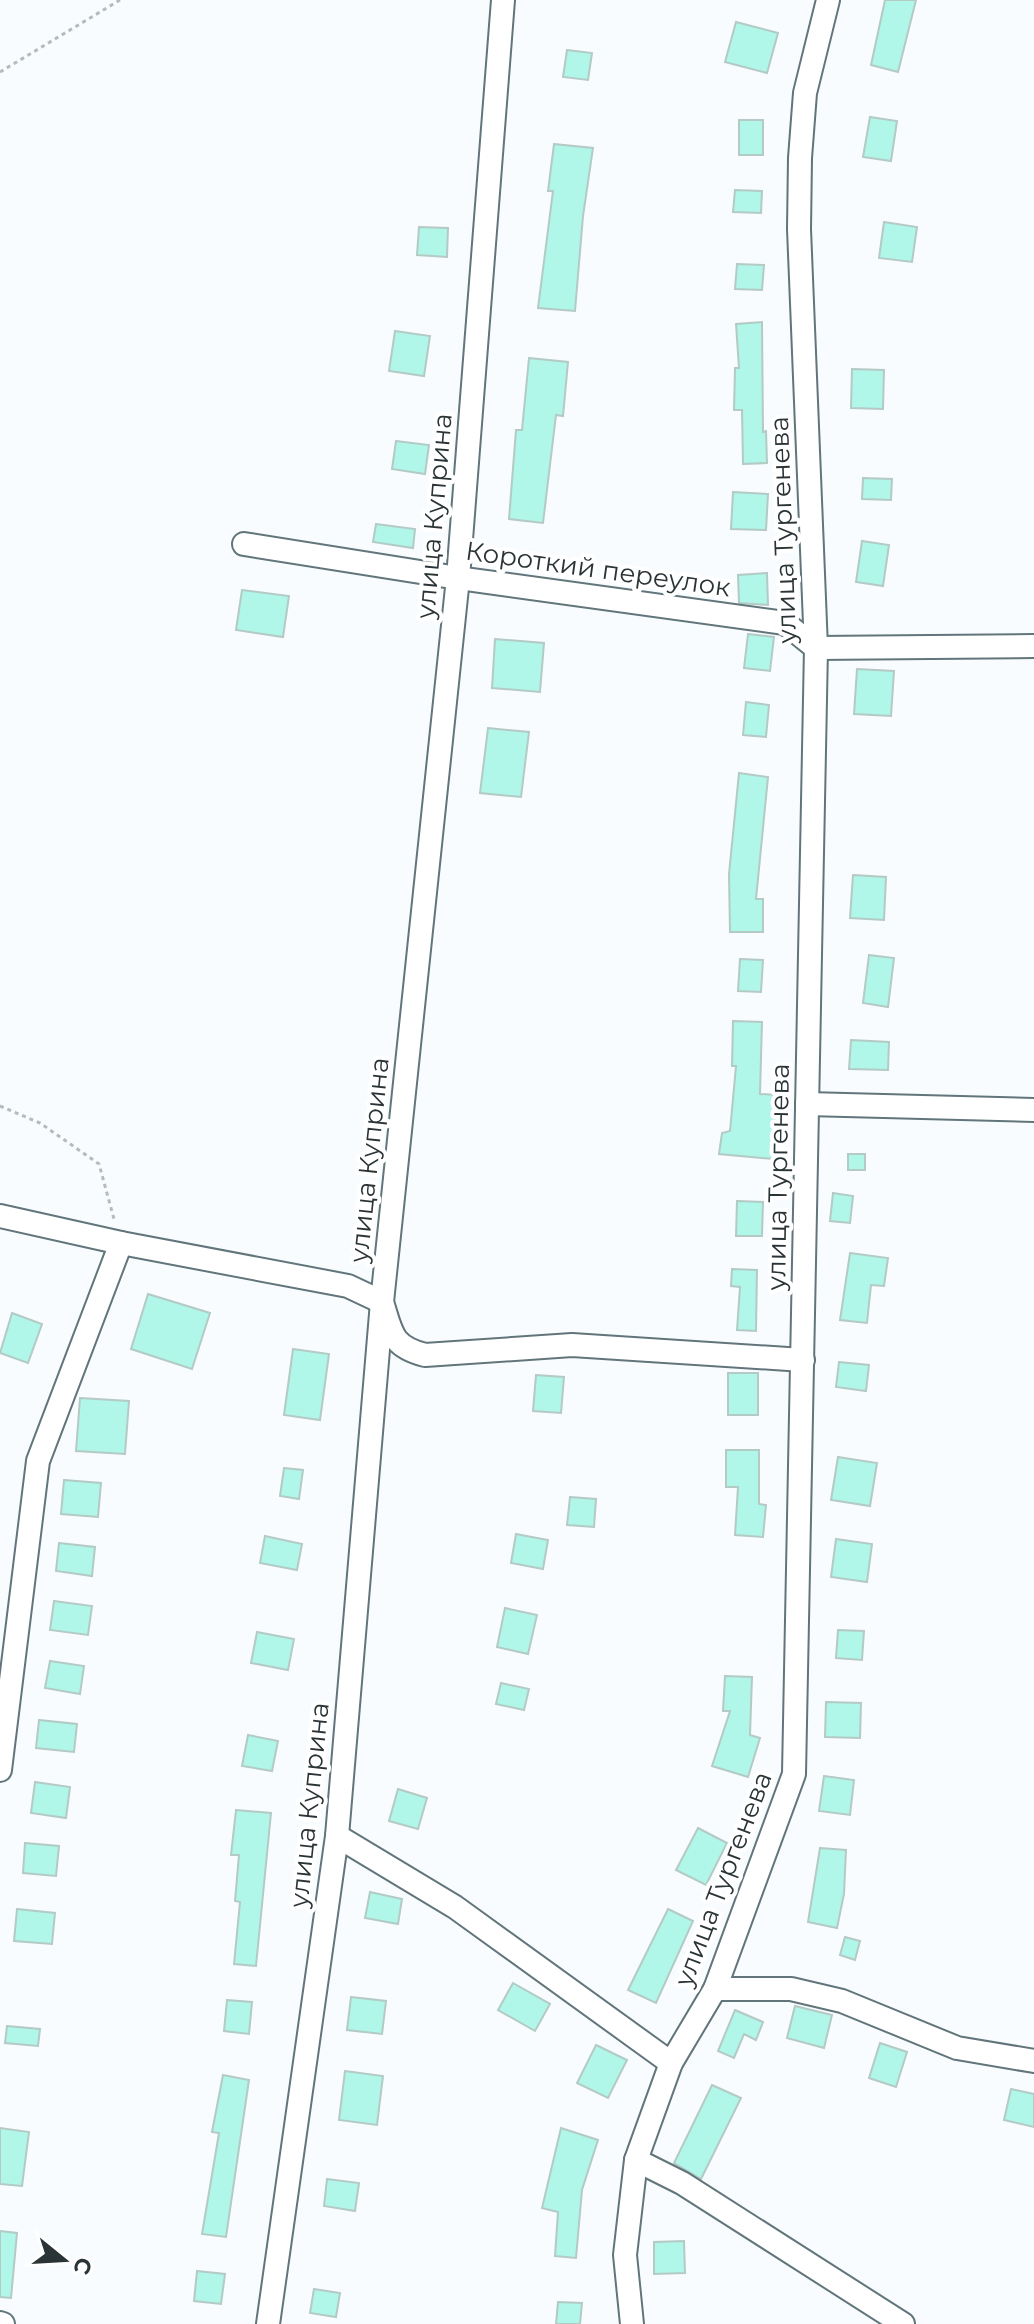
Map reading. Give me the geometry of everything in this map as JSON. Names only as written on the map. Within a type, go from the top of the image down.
[{"type":"street","name":"улица Куприна","points":[[268,2324],[337,1836],[382,1302],[458,578],[503,0]]},
{"type":"street","name":"улица Тургенева","points":[[632,2324],[625,2255],[636,2160],[671,2063],[715,1989],[794,1774],[816,648],[799,229],[800,158],[805,93],[828,0]]},
{"type":"street","name":"Короткий переулок","points":[[244,544],[458,578],[785,623],[816,648]]},
{"type":"street","points":[[816,648],[1034,646]]},
{"type":"street","points":[[807,1104],[1034,1110]]},
{"type":"street","points":[[0,1216],[121,1243],[348,1286],[382,1302],[395,1342],[407,1350],[425,1355],[572,1345],[803,1360]]},
{"type":"street","points":[[0,1770],[38,1461],[121,1243]]},
{"type":"street","points":[[337,1836],[455,1907],[671,2063]]},
{"type":"street","points":[[715,1989],[791,1989],[842,2001],[957,2048],[1034,2061]]},
{"type":"street","points":[[636,2160],[682,2183],[903,2324]]},
{"type":"path","points":[[0,72],[120,0]]},
{"type":"path","points":[[0,1106],[40,1123],[99,1164],[121,1243]]},
{"type":"building","points":[[885,0],[916,0],[898,72],[871,65]]},
{"type":"building","points":[[736,22],[778,33],[767,73],[725,62]]},
{"type":"building","points":[[567,50],[592,53],[588,80],[563,77]]},
{"type":"building","points":[[870,117],[897,121],[891,161],[863,157]]},
{"type":"building","points":[[739,120],[763,120],[763,155],[739,155]]},
{"type":"building","points":[[554,144],[593,148],[583,216],[575,311],[538,308],[553,191],[548,191]]},
{"type":"building","points":[[735,190],[762,191],[761,213],[733,212]]},
{"type":"building","points":[[884,222],[917,227],[912,262],[879,258]]},
{"type":"building","points":[[419,227],[448,228],[447,257],[417,255]]},
{"type":"building","points":[[737,264],[764,265],[762,290],[735,289]]},
{"type":"building","points":[[762,322],[763,432],[766,431],[767,463],[743,464],[742,410],[734,410],[735,368],[739,368],[736,324]]},
{"type":"building","points":[[395,331],[430,336],[424,376],[389,371]]},
{"type":"building","points":[[529,358],[568,362],[563,416],[556,415],[543,523],[509,519],[516,430],[522,430]]},
{"type":"building","points":[[852,369],[884,370],[883,409],[851,408]]},
{"type":"building","points":[[396,441],[429,445],[425,474],[392,469]]},
{"type":"building","points":[[863,478],[892,479],[891,500],[862,499]]},
{"type":"building","points":[[733,492],[768,494],[766,530],[731,529]]},
{"type":"building","points":[[376,524],[415,529],[413,548],[373,542]]},
{"type":"building","points":[[862,541],[889,545],[883,586],[856,582]]},
{"type":"building","points":[[767,573],[768,605],[739,603],[738,575]]},
{"type":"building","points":[[242,590],[289,596],[283,637],[236,630]]},
{"type":"building","points":[[748,634],[774,637],[770,671],[744,668]]},
{"type":"building","points":[[495,639],[544,643],[540,692],[492,688]]},
{"type":"building","points":[[857,669],[894,671],[891,716],[854,714]]},
{"type":"building","points":[[746,702],[769,705],[766,737],[743,735]]},
{"type":"building","points":[[488,728],[529,732],[521,797],[480,793]]},
{"type":"building","points":[[739,773],[768,777],[756,899],[763,899],[763,932],[730,932],[729,874]]},
{"type":"building","points":[[853,875],[886,877],[884,920],[850,918]]},
{"type":"building","points":[[869,955],[894,958],[888,1007],[863,1003]]},
{"type":"building","points":[[740,959],[763,960],[761,992],[738,991]]},
{"type":"building","points":[[733,1021],[762,1022],[760,1094],[779,1095],[773,1159],[719,1154],[722,1133],[730,1131],[736,1066],[732,1066]]},
{"type":"building","points":[[851,1040],[889,1042],[888,1070],[849,1069]]},
{"type":"building","points":[[848,1154],[865,1154],[865,1170],[848,1170]]},
{"type":"building","points":[[833,1193],[853,1196],[850,1223],[830,1221]]},
{"type":"building","points":[[737,1201],[763,1202],[762,1236],[736,1236]]},
{"type":"building","points":[[850,1253],[888,1258],[884,1286],[871,1285],[867,1323],[840,1320]]},
{"type":"building","points":[[732,1269],[757,1270],[756,1331],[737,1330],[740,1287],[731,1286]]},
{"type":"building","points":[[148,1294],[210,1313],[192,1369],[131,1349]]},
{"type":"building","points":[[12,1313],[42,1324],[28,1363],[0,1353]]},
{"type":"building","points":[[293,1349],[329,1354],[320,1420],[284,1415]]},
{"type":"building","points":[[839,1362],[869,1365],[866,1391],[836,1387]]},
{"type":"building","points":[[728,1373],[758,1373],[758,1415],[728,1415]]},
{"type":"building","points":[[536,1375],[564,1377],[561,1413],[533,1411]]},
{"type":"building","points":[[80,1398],[129,1401],[125,1454],[76,1451]]},
{"type":"building","points":[[726,1450],[759,1450],[759,1504],[766,1505],[763,1537],[735,1535],[738,1487],[726,1487]]},
{"type":"building","points":[[838,1457],[877,1463],[870,1506],[831,1500]]},
{"type":"building","points":[[284,1468],[303,1470],[299,1499],[280,1496]]},
{"type":"building","points":[[64,1480],[101,1483],[98,1517],[61,1514]]},
{"type":"building","points":[[570,1497],[596,1499],[594,1527],[567,1525]]},
{"type":"building","points":[[516,1534],[548,1540],[543,1569],[511,1563]]},
{"type":"building","points":[[265,1536],[302,1544],[297,1570],[260,1563]]},
{"type":"building","points":[[836,1539],[872,1544],[867,1582],[831,1577]]},
{"type":"building","points":[[59,1543],[95,1547],[92,1576],[56,1571]]},
{"type":"building","points":[[54,1601],[92,1606],[88,1635],[50,1630]]},
{"type":"building","points":[[505,1608],[537,1615],[528,1654],[497,1647]]},
{"type":"building","points":[[838,1630],[864,1631],[862,1660],[836,1658]]},
{"type":"building","points":[[257,1632],[294,1639],[288,1670],[251,1663]]},
{"type":"building","points":[[50,1661],[84,1666],[80,1694],[45,1688]]},
{"type":"building","points":[[725,1676],[752,1677],[750,1735],[760,1738],[748,1777],[712,1766],[730,1711],[723,1711]]},
{"type":"building","points":[[501,1683],[529,1689],[524,1710],[496,1704]]},
{"type":"building","points":[[826,1702],[861,1703],[860,1738],[825,1737]]},
{"type":"building","points":[[39,1720],[77,1724],[74,1752],[36,1748]]},
{"type":"building","points":[[248,1735],[278,1741],[272,1771],[242,1766]]},
{"type":"building","points":[[824,1776],[854,1780],[850,1815],[819,1811]]},
{"type":"building","points":[[35,1782],[70,1787],[66,1818],[31,1813]]},
{"type":"building","points":[[398,1789],[427,1798],[418,1829],[389,1821]]},
{"type":"building","points":[[236,1810],[271,1813],[256,1966],[234,1964],[240,1902],[235,1901],[239,1855],[231,1855]]},
{"type":"building","points":[[698,1828],[727,1843],[706,1885],[676,1870]]},
{"type":"building","points":[[25,1843],[59,1846],[56,1876],[23,1873]]},
{"type":"building","points":[[820,1848],[846,1850],[844,1894],[837,1928],[808,1922]]},
{"type":"building","points":[[370,1892],[402,1899],[398,1924],[365,1918]]},
{"type":"building","points":[[17,1909],[55,1913],[52,1944],[14,1941]]},
{"type":"building","points":[[668,1909],[693,1921],[656,2003],[628,1990]]},
{"type":"building","points":[[845,1937],[860,1941],[855,1960],[840,1955]]},
{"type":"building","points":[[513,1983],[550,2004],[535,2031],[498,2010]]},
{"type":"building","points":[[351,1997],[386,2001],[382,2034],[347,2030]]},
{"type":"building","points":[[227,2000],[252,2002],[249,2034],[224,2031]]},
{"type":"building","points":[[795,2006],[832,2015],[824,2048],[787,2038]]},
{"type":"building","points":[[735,2010],[763,2022],[756,2040],[744,2034],[734,2058],[718,2051]]},
{"type":"building","points":[[7,2026],[40,2029],[38,2046],[5,2043]]},
{"type":"building","points":[[880,2043],[907,2052],[896,2087],[869,2078]]},
{"type":"building","points":[[596,2045],[627,2060],[608,2098],[577,2083]]},
{"type":"building","points":[[345,2071],[383,2076],[377,2125],[339,2120]]},
{"type":"building","points":[[223,2075],[249,2080],[226,2237],[202,2234],[219,2133],[212,2132]]},
{"type":"building","points":[[712,2085],[741,2098],[701,2179],[674,2163]]},
{"type":"building","points":[[1011,2089],[1034,2094],[1034,2127],[1004,2120]]},
{"type":"building","points":[[0,2128],[29,2132],[22,2186],[0,2184]]},
{"type":"building","points":[[561,2128],[598,2140],[582,2190],[576,2258],[555,2256],[558,2212],[542,2208]]},
{"type":"building","points":[[327,2179],[359,2183],[355,2211],[324,2206]]},
{"type":"building","points":[[0,2231],[17,2233],[11,2298],[0,2297]]},
{"type":"building","points":[[684,2241],[685,2273],[654,2274],[654,2242]]},
{"type":"building","points":[[197,2271],[225,2274],[221,2304],[194,2301]]},
{"type":"building","points":[[314,2289],[340,2293],[336,2317],[310,2313]]},
{"type":"building","points":[[558,2302],[582,2303],[580,2324],[556,2324]]}]
